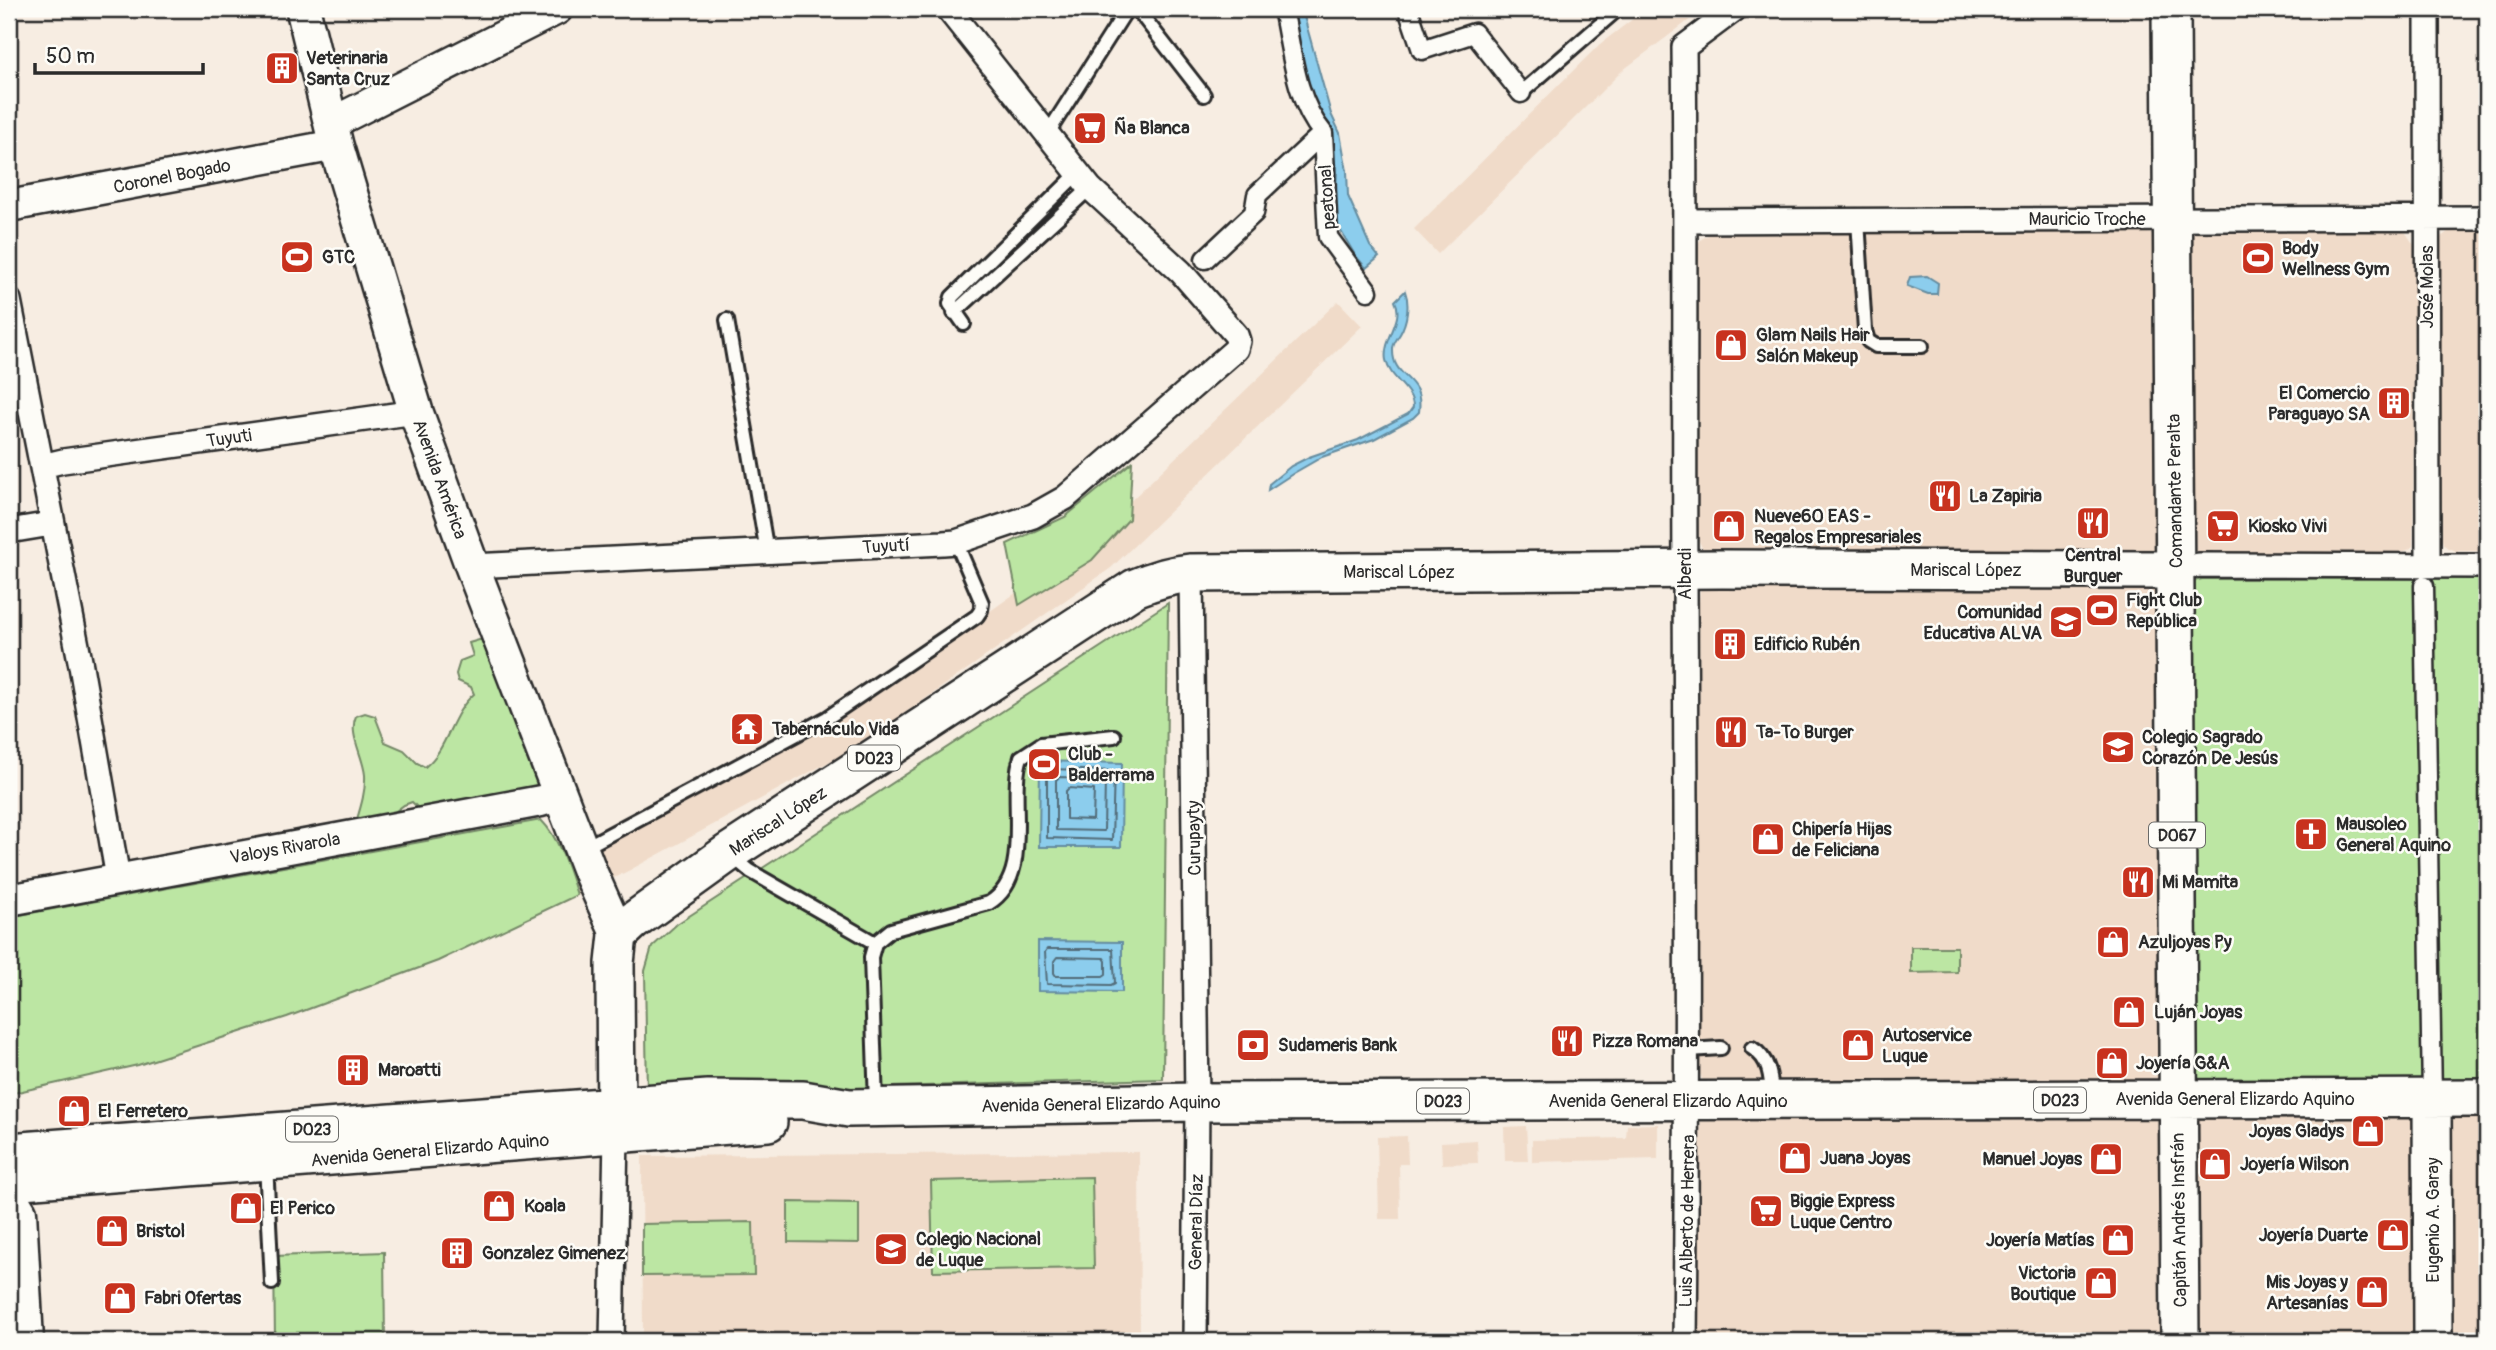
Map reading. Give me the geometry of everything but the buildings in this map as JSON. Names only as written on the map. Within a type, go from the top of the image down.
[{"type":"main road","name":"Avenida América","points":[[303,9],[333,135],[416,412],[472,566],[618,935]]},
{"type":"main road","name":"Comandante Peralta","points":[[2171,9],[2178,1099]]},
{"type":"main road","name":"Mariscal López","points":[[618,935],[728,853],[1135,588],[1171,575],[1685,569],[2176,570]]},
{"type":"main road","points":[[615,1120],[615,963],[618,935]]},
{"type":"main road","name":"Avenida General Elizardo Aquino","points":[[9,1152],[615,1120],[801,1120],[863,1108],[1197,1102],[2487,1098]]},
{"type":"main road","name":"Capitán Andrés Insfrán","points":[[2178,1099],[2180,1341]]},
{"type":"main road","name":"Eugenio A. Garay","points":[[2432,1099],[2433,1341]]},
{"type":"main road","name":"Avenida General Elizardo Aquino","points":[[9,1181],[266,1163],[615,1120]]},
{"type":"street","name":"Coronel Bogado","points":[[9,206],[333,135],[557,9]]},
{"type":"street","points":[[948,9],[1084,180]]},
{"type":"street","points":[[1205,259],[1254,213],[1257,195],[1323,133],[1312,120],[1302,96],[1283,9]]},
{"type":"street","points":[[1408,9],[1422,50],[1474,33],[1521,93]]},
{"type":"street","name":"Alberdi","points":[[1688,1100],[1684,47],[1735,9]]},
{"type":"street","name":"José Molas","points":[[2426,576],[2427,9]]},
{"type":"street","name":"peatonal","points":[[1323,133],[1328,237],[1368,291]]},
{"type":"street","name":"Tuyutí","points":[[472,566],[956,542],[1033,516],[1065,498],[1236,349],[1238,341],[1236,335],[1181,272],[1084,180]]},
{"type":"street","name":"Mauricio Troche","points":[[1686,221],[2487,218]]},
{"type":"street","points":[[9,300],[81,666],[118,878]]},
{"type":"street","name":"Tuyuti","points":[[42,466],[416,412]]},
{"type":"street","points":[[9,531],[51,524]]},
{"type":"street","name":"Mariscal López","points":[[2176,570],[2199,565],[2426,576],[2487,566]]},
{"type":"street","name":"Curupayty","points":[[1191,573],[1197,1102]]},
{"type":"street","points":[[2426,576],[2432,1099]]},
{"type":"street","name":"Valoys Rivarola","points":[[9,900],[541,801],[561,795]]},
{"type":"street","name":"Luis Alberto de Herrera","points":[[1685,1341],[1688,1100]]},
{"type":"street","name":"General Díaz","points":[[1195,1341],[1197,1102]]},
{"type":"street","points":[[612,1341],[615,1120]]},
{"type":"street","points":[[9,1192],[21,1212],[27,1341]]},
{"type":"lane","points":[[1048,133],[1127,9]]},
{"type":"lane","points":[[1137,9],[1204,95]]},
{"type":"lane","points":[[1521,93],[1618,9]]},
{"type":"lane","points":[[954,313],[1084,180]]},
{"type":"lane","points":[[964,324],[950,304],[952,297],[1084,180]]},
{"type":"lane","points":[[1857,220],[1868,341],[1876,346],[1922,346]]},
{"type":"lane","points":[[727,320],[767,552]]},
{"type":"lane","points":[[582,849],[827,718],[976,616],[982,603],[956,542]]},
{"type":"lane","points":[[863,1108],[871,957],[875,943],[891,930],[989,903],[1000,896],[1007,884],[1017,850],[1020,757],[1041,744],[1114,736]]},
{"type":"lane","points":[[728,853],[750,871],[875,943]]},
{"type":"lane","points":[[1688,1050],[1721,1048]]},
{"type":"lane","points":[[1752,1048],[1766,1061],[1771,1076],[1773,1100]]},
{"type":"lane","points":[[266,1163],[272,1283]]},
{"type":"shaded area","points":[[1646,9],[1704,9],[1623,70],[1438,254],[1414,229],[1600,44]]},
{"type":"shaded area","points":[[2397,230],[2406,233],[2414,245],[2413,546],[2398,552],[2204,554],[2195,551],[2190,546],[2187,239],[2192,234],[2201,232]]},
{"type":"shaded area","points":[[2455,231],[2487,231],[2487,551],[2456,551],[2443,544],[2441,535],[2440,246],[2441,237]]},
{"type":"shaded area","points":[[1713,232],[2152,234],[2158,241],[2158,548],[2155,552],[1704,552],[1698,539],[1697,248],[1700,240]]},
{"type":"shaded area","points":[[1338,301],[1362,326],[1111,568],[858,746],[630,870],[567,901],[334,989],[839,717],[867,698],[1088,542]]},
{"type":"shaded area","points":[[1705,585],[2161,587],[2160,1083],[1705,1085],[1700,1074],[1699,603],[1700,591]]},
{"type":"shaded area","points":[[2487,1110],[2487,1341],[2444,1341],[2445,1117]]},
{"type":"shaded area","points":[[2414,1112],[2421,1341],[2193,1341],[2194,1117]]},
{"type":"shaded area","points":[[2161,1115],[2168,1341],[1696,1341],[1701,1118]]},
{"type":"shaded area","points":[[1658,1124],[1658,1159],[1532,1162],[1532,1140],[1626,1138],[1627,1125]]},
{"type":"shaded area","points":[[1526,1126],[1528,1161],[1505,1161],[1504,1127]]},
{"type":"shaded area","points":[[1407,1136],[1408,1164],[1399,1164],[1400,1219],[1379,1219],[1377,1137]]},
{"type":"shaded area","points":[[1477,1140],[1478,1163],[1442,1164],[1441,1142]]},
{"type":"shaded area","name":"Colegio Nacional de Luque","points":[[1139,1152],[1140,1341],[643,1341],[642,1156]]},
{"type":"green space","points":[[1061,202],[1062,205],[980,278],[980,275]]},
{"type":"green space","points":[[1132,462],[1129,519],[1092,560],[1019,605],[1007,544],[1065,517]]},
{"type":"green space","points":[[2487,578],[2487,1082],[2198,1080],[2194,1076],[2190,586],[2194,581],[2202,579]]},
{"type":"green space","name":"Club - Balderrama","points":[[1168,603],[1163,1079],[647,1094],[645,971],[652,947],[677,924]]},
{"type":"green space","points":[[489,640],[542,788],[419,809],[412,802],[380,823],[354,829],[365,782],[364,767],[354,730],[356,716],[365,713],[375,716],[385,742],[404,750],[425,767],[439,751],[460,711],[474,694],[471,687],[458,681],[456,674],[460,661],[473,656],[469,643]]},
{"type":"green space","points":[[541,820],[559,845],[577,895],[438,961],[287,1017],[138,1065],[9,1094],[9,917]]},
{"type":"green space","points":[[1911,947],[1957,947],[1957,972],[1911,973]]},
{"type":"green space","points":[[1092,1177],[1094,1268],[933,1271],[931,1181]]},
{"type":"green space","points":[[788,1202],[859,1203],[859,1243],[788,1242]]},
{"type":"green space","points":[[753,1222],[754,1275],[642,1276],[642,1224]]},
{"type":"green space","points":[[384,1252],[385,1341],[275,1341],[274,1256]]},
{"type":"water","points":[[1289,9],[1302,9],[1331,114],[1340,133],[1347,171],[1348,196],[1370,246],[1379,257],[1366,268],[1339,228],[1335,210],[1337,170],[1328,140],[1313,116]]},
{"type":"water","points":[[1927,276],[1938,283],[1937,294],[1928,294],[1907,286],[1910,277]]},
{"type":"water","points":[[1405,291],[1407,313],[1394,345],[1394,359],[1397,367],[1417,391],[1419,412],[1374,439],[1322,457],[1268,490],[1269,484],[1291,466],[1358,440],[1408,414],[1413,407],[1409,394],[1392,373],[1386,360],[1387,345],[1397,315],[1395,301]]},
{"type":"water","points":[[1040,761],[1122,763],[1121,847],[1039,847]]},
{"type":"water","points":[[1038,941],[1122,942],[1122,992],[1038,991]]},
{"type":"place","name":"Veterinaria Santa Cruz","points":[[282,68]]},
{"type":"place","name":"Ña Blanca","points":[[1090,128]]},
{"type":"place","name":"GTC","points":[[297,257]]},
{"type":"place","name":"Body Wellness Gym","points":[[2258,258]]},
{"type":"place","name":"Glam Nails Hair Salón Makeup","points":[[1731,345]]},
{"type":"place","name":"El Comercio Paraguayo SA","points":[[2394,403]]},
{"type":"place","name":"La Zapiria","points":[[1945,496]]},
{"type":"place","name":"Central Burguer","points":[[2093,523]]},
{"type":"place","name":"Nueve60 EAS - Regalos Empresariales","points":[[1729,526]]},
{"type":"place","name":"Kiosko Vivi","points":[[2223,526]]},
{"type":"place","name":"Fight Club República","points":[[2102,610]]},
{"type":"place","name":"Comunidad Educativa ALVA","points":[[2066,622]]},
{"type":"place","name":"Edificio Rubén","points":[[1730,644]]},
{"type":"place","name":"Tabernáculo Vida","points":[[747,729]]},
{"type":"place","name":"Ta-To Burger","points":[[1731,732]]},
{"type":"place","name":"Colegio Sagrado Corazón De Jesús","points":[[2118,747]]},
{"type":"place","name":"Club - Balderrama","points":[[1044,764]]},
{"type":"place","name":"Mausoleo General Aquino","points":[[2311,834]]},
{"type":"place","name":"Chipería Hijas de Feliciana","points":[[1768,839]]},
{"type":"place","name":"Mi Mamita","points":[[2138,882]]},
{"type":"place","name":"Azuljoyas Py","points":[[2113,942]]},
{"type":"place","name":"Luján Joyas","points":[[2129,1012]]},
{"type":"place","name":"Pizza Romana","points":[[1567,1041]]},
{"type":"place","name":"Sudameris Bank","points":[[1253,1045]]},
{"type":"place","name":"Autoservice Luque","points":[[1858,1045]]},
{"type":"place","name":"Joyería G&A","points":[[2112,1063]]},
{"type":"place","name":"Maroatti","points":[[353,1070]]},
{"type":"place","name":"El Ferretero","points":[[74,1111]]},
{"type":"place","name":"Joyas Gladys","points":[[2368,1131]]},
{"type":"place","name":"Juana Joyas","points":[[1795,1158]]},
{"type":"place","name":"Manuel Joyas","points":[[2106,1159]]},
{"type":"place","name":"Joyería Wilson","points":[[2215,1164]]},
{"type":"place","name":"Koala","points":[[499,1206]]},
{"type":"place","name":"El Perico","points":[[246,1208]]},
{"type":"place","name":"Biggie Express Luque Centro","points":[[1766,1211]]},
{"type":"place","name":"Bristol","points":[[112,1231]]},
{"type":"place","name":"Joyería Duarte","points":[[2393,1235]]},
{"type":"place","name":"Joyería Matías","points":[[2118,1240]]},
{"type":"place","name":"Colegio Nacional de Luque","points":[[891,1249]]},
{"type":"place","name":"Gonzalez Gimenez","points":[[457,1253]]},
{"type":"place","name":"Victoria Boutique","points":[[2101,1283]]},
{"type":"place","name":"Mis Joyas y Artesanías","points":[[2372,1292]]},
{"type":"place","name":"Fabri Ofertas","points":[[120,1298]]}]
